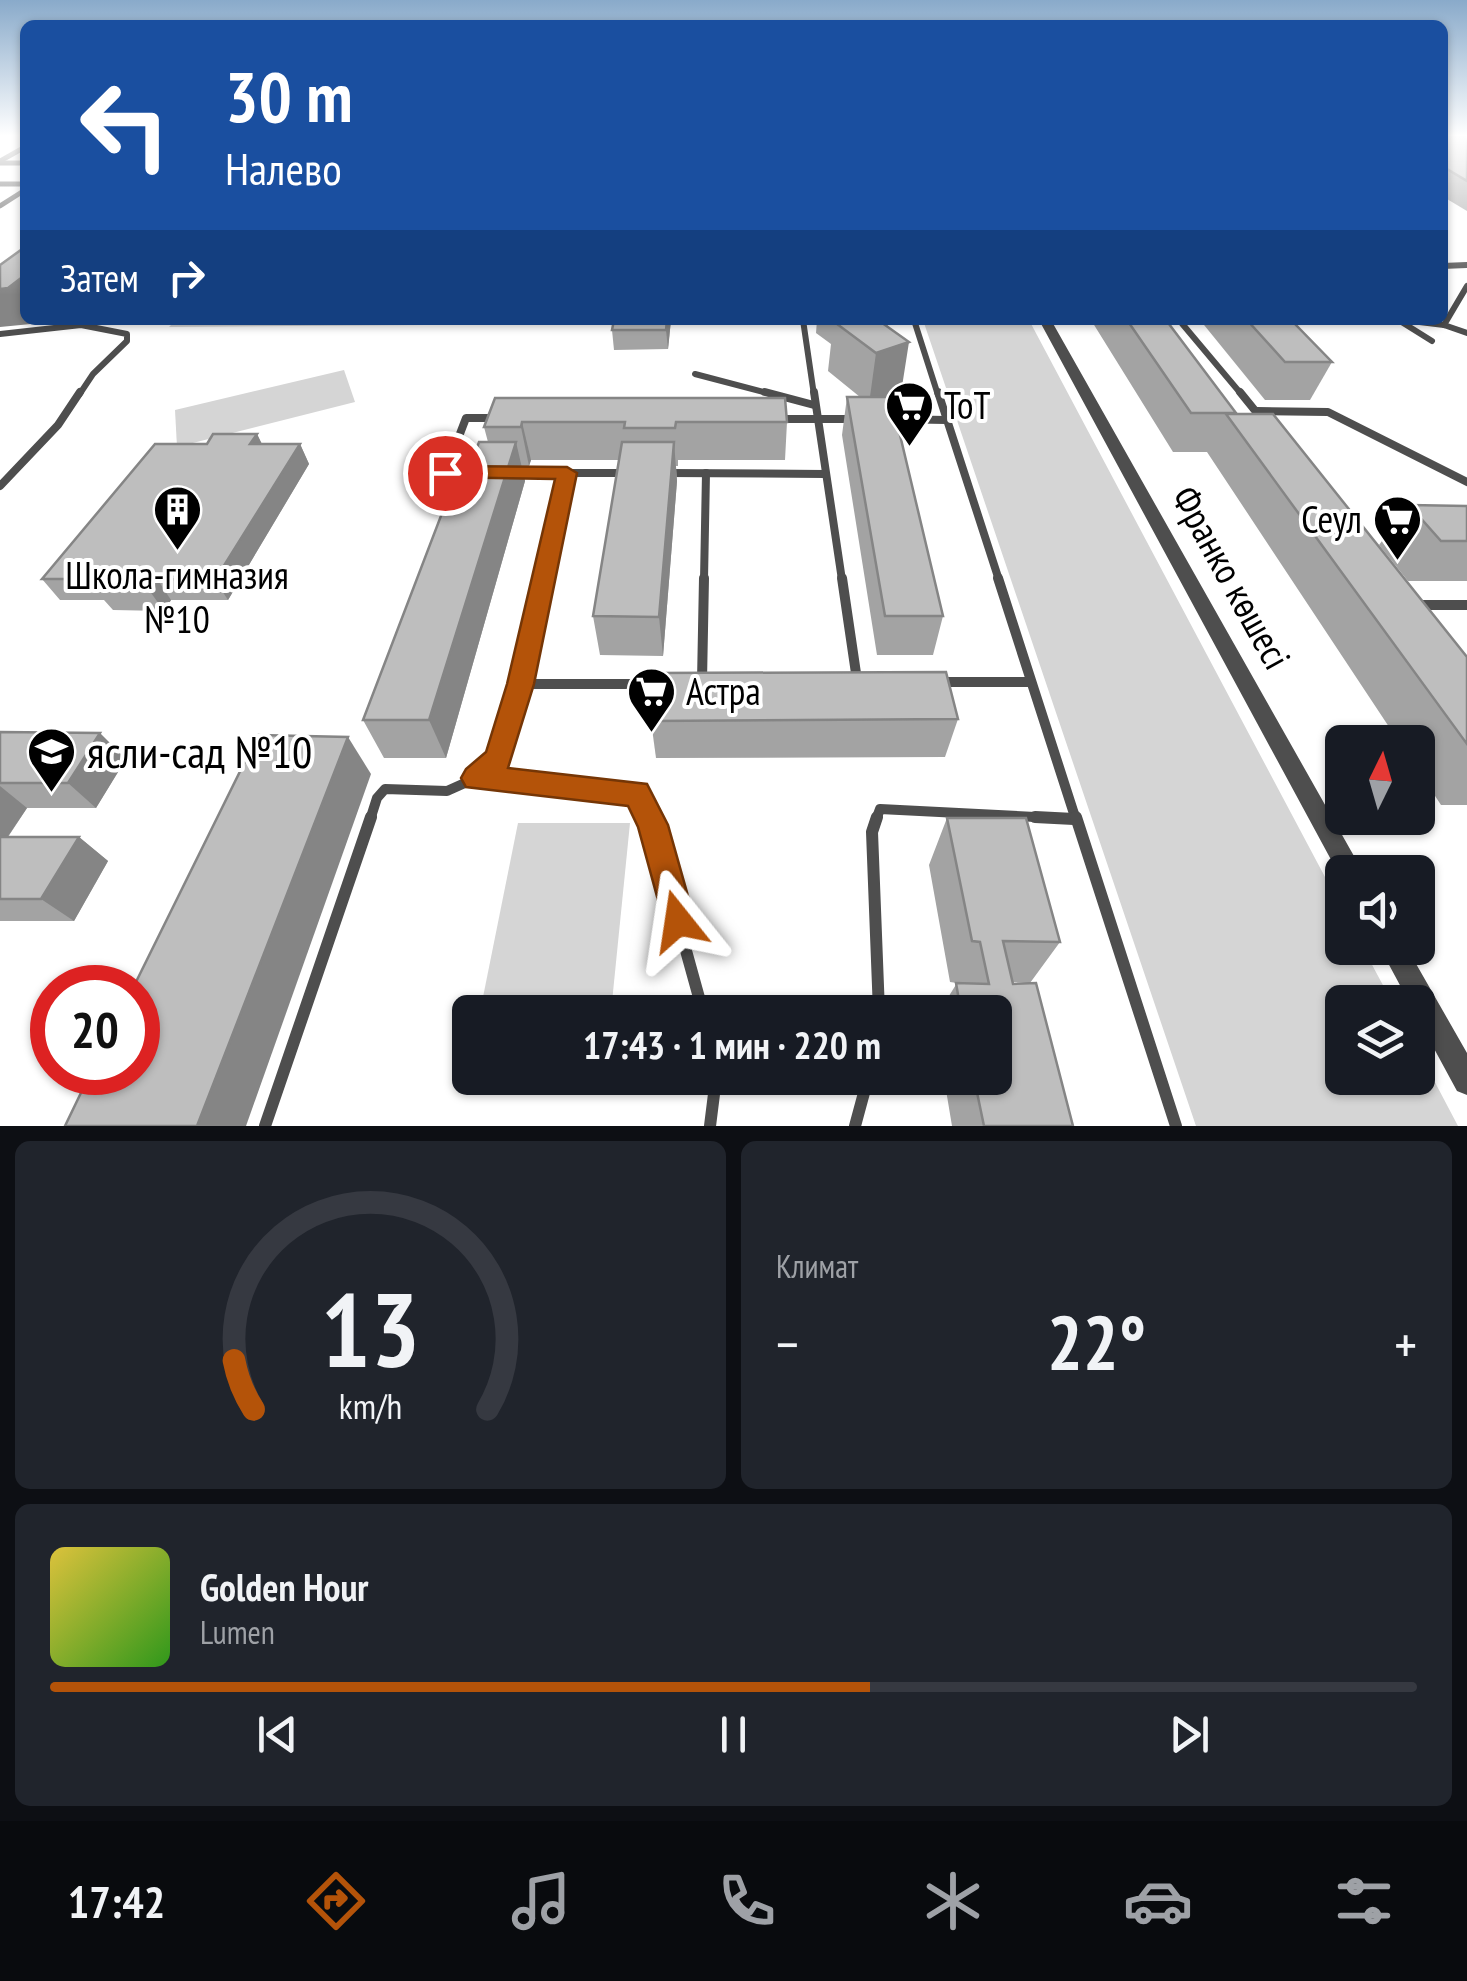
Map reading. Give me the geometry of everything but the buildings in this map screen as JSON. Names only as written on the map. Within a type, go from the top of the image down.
[{"type":"street","name":"Франко көшесі","points":[[1048,325],[1342,855]]},
{"type":"street","points":[[1402,965],[1467,1081]]},
{"type":"lane","points":[[0,206],[20,191]]},
{"type":"lane","points":[[1448,318],[1467,286]]},
{"type":"lane","points":[[804,325],[857,682]]},
{"type":"lane","points":[[916,325],[1176,1126]]},
{"type":"lane","points":[[1183,325],[1258,411],[1328,412],[1467,482]]},
{"type":"lane","points":[[1408,325],[1432,341]]},
{"type":"lane","points":[[1444,325],[1467,334]]},
{"type":"lane","points":[[0,334],[80,326],[127,334],[127,341],[93,374],[58,425],[0,486]]},
{"type":"lane","points":[[695,374],[814,405]]},
{"type":"lane","points":[[1254,424],[1258,411]]},
{"type":"lane","points":[[480,473],[445,473],[466,418],[504,418]]},
{"type":"lane","points":[[777,419],[946,420]]},
{"type":"lane","points":[[497,473],[825,474]]},
{"type":"lane","points":[[265,1126],[377,798],[386,790],[447,791],[476,778],[498,759],[520,684],[567,473]]},
{"type":"lane","points":[[702,684],[706,474]]},
{"type":"lane","points":[[1397,605],[1467,604]]},
{"type":"lane","points":[[838,683],[876,682]]},
{"type":"lane","points":[[934,682],[1030,682]]},
{"type":"lane","points":[[520,684],[722,684]]},
{"type":"lane","points":[[476,778],[636,794],[652,825],[698,995]]},
{"type":"lane","points":[[878,995],[872,832],[880,810],[1074,819]]},
{"type":"lane","points":[[710,1126],[714,1095]]},
{"type":"lane","points":[[855,1126],[863,1095]]},
{"type":"shaded area","points":[[171,325],[426,325],[169,327]]},
{"type":"shaded area","points":[[925,325],[1032,325],[1325,877],[1325,965],[1372,965],[1383,985],[1325,985],[1325,1095],[1435,1095],[1435,1082],[1458,1126],[1196,1126]]},
{"type":"shaded area","points":[[344,370],[355,402],[177,447],[175,410]]},
{"type":"shaded area","points":[[518,823],[630,823],[613,995],[483,995]]},
{"type":"place","name":"ТоТ","points":[[909,448]]},
{"type":"place","name":"Школа-гимназия №10","points":[[177,552]]},
{"type":"place","name":"Сеул","points":[[1397,562]]},
{"type":"place","name":"Астра","points":[[651,734]]},
{"type":"place","name":"ясли-сад №10","points":[[52,794]]},
{"type":"route","points":[[445,473],[567,473],[520,684],[498,759],[476,778],[636,794],[652,825],[678,921]]}]
